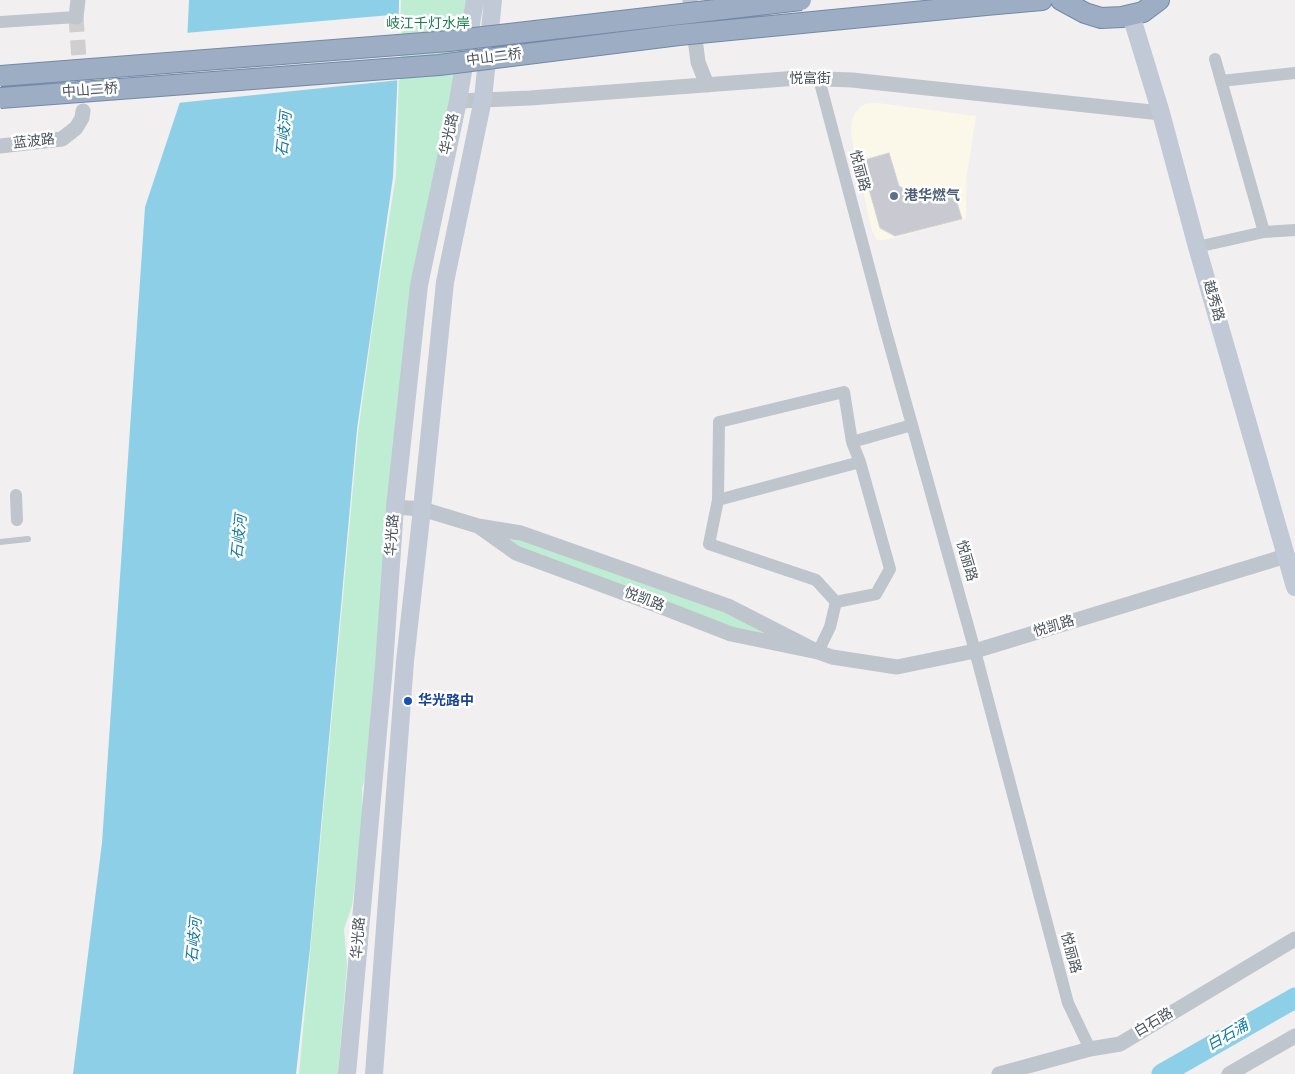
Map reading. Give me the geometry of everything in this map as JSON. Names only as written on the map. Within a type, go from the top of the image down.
[{"type":"highway","name":"中山二桥","points":[[0,76],[449,41],[801,0]]},
{"type":"highway","name":"中山二桥","points":[[0,98],[439,65],[679,34],[1042,0]]},
{"type":"highway","points":[[1061,0],[1085,13],[1101,18],[1122,17],[1143,12],[1159,0]]},
{"type":"main road","name":"华光路","points":[[347,1074],[384,666],[395,507],[419,285],[458,101],[475,0]]},
{"type":"main road","name":"华光路","points":[[374,1074],[405,661],[445,282],[483,100],[492,0]]},
{"type":"main road","name":"越秀路","points":[[1131,15],[1162,113],[1197,247],[1290,553],[1295,587]]},
{"type":"street","points":[[0,22],[76,17],[78,0]]},
{"type":"street","points":[[690,0],[698,62],[707,85]]},
{"type":"street","points":[[1215,59],[1264,232]]},
{"type":"street","points":[[1221,81],[1295,73]]},
{"type":"street","name":"悦富街","points":[[458,101],[530,98],[798,78],[852,80],[1162,113]]},
{"type":"street","name":"悦丽路","points":[[820,79],[883,319],[976,651],[1068,1003],[1090,1049]]},
{"type":"street","name":"蓝波路","points":[[0,146],[62,139],[76,128],[82,118],[83,111]]},
{"type":"street","points":[[1197,247],[1264,232],[1295,230]]},
{"type":"street","points":[[844,392],[852,442],[860,462],[890,569],[876,594],[836,602],[816,580],[709,544],[718,500],[719,422],[844,392]]},
{"type":"street","points":[[852,442],[912,424]]},
{"type":"street","points":[[718,500],[860,462]]},
{"type":"street","points":[[16,495],[17,520]]},
{"type":"street","name":"悦凯路","points":[[395,507],[422,509],[478,526],[521,533],[728,606],[818,652],[832,657],[897,667],[976,651],[1290,553]]},
{"type":"street","name":"悦凯路","points":[[478,526],[516,553],[731,634],[818,652]]},
{"type":"street","points":[[818,652],[830,627],[836,602]]},
{"type":"street","name":"白石路","points":[[999,1074],[1090,1049],[1120,1044],[1295,939]]},
{"type":"street","points":[[1229,1074],[1295,1036]]},
{"type":"lane","points":[[0,542],[28,539]]},
{"type":"shaded area","name":"港华燃气","points":[[868,103],[976,116],[966,181],[966,219],[885,240],[877,240],[872,231],[851,132],[855,113],[860,107]]},
{"type":"green space","name":"岐江千灯水岸","points":[[401,0],[470,0],[421,256],[375,741],[362,789],[363,824],[352,906],[344,929],[347,965],[338,1074],[299,1074],[358,433],[396,175]]},
{"type":"green space","points":[[499,533],[733,614],[769,635],[728,628],[515,548]]},
{"type":"water","name":"石岐河","points":[[189,0],[399,0],[393,177],[357,429],[310,948],[296,1074],[73,1074],[102,843],[145,207],[185,87]]},
{"type":"pier","points":[[402,14],[400,80],[177,103],[182,86],[185,33]]},
{"type":"building","name":"港华燃气","points":[[889,153],[899,186],[924,200],[954,193],[962,219],[895,236],[880,228],[861,161]]},
{"type":"waterway","name":"白石涌","points":[[1162,1074],[1295,998]]},
{"type":"tunnel","points":[[76,17],[82,102]]},
{"type":"place","name":"港华燃气","points":[[894,196]]},
{"type":"place","name":"华光路中","points":[[408,701]]}]
